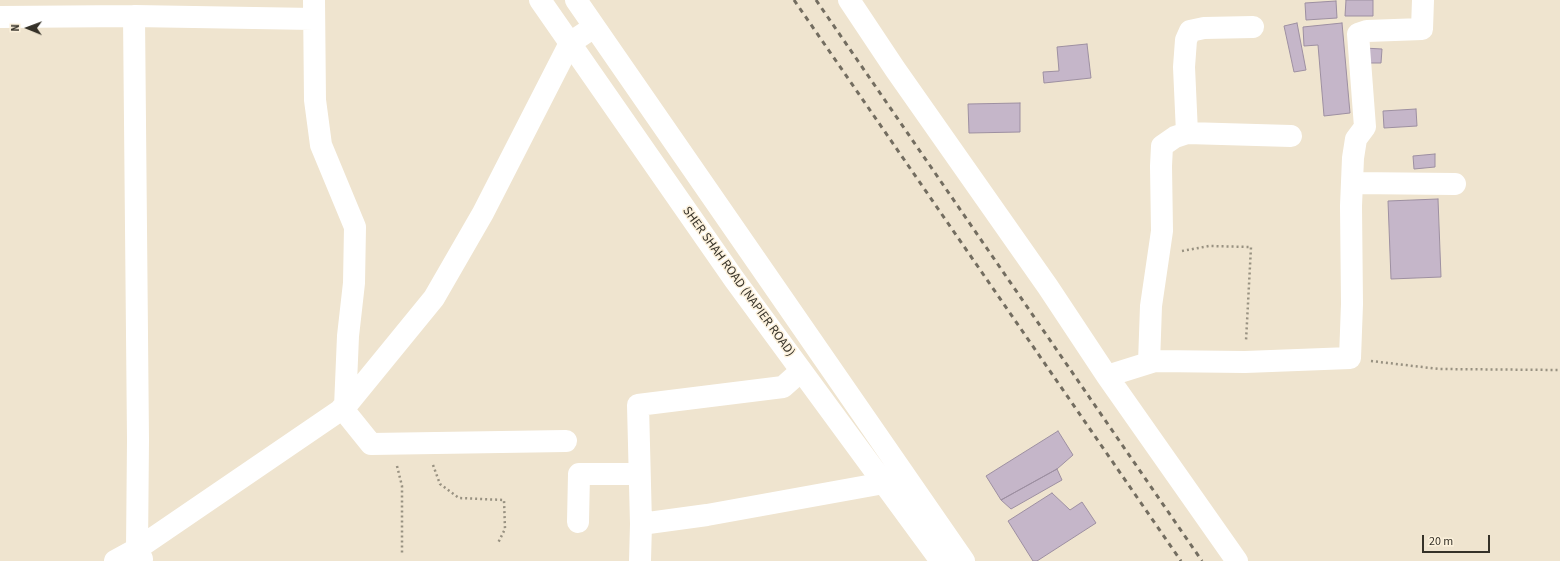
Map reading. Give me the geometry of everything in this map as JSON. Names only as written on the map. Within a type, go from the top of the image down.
[{"type":"street","name":"SHER SHAH ROAD (NAPIER ROAD)","points":[[540,0],[729,272],[941,561]]},
{"type":"street","name":"SHER SHAH ROAD (NAPIER ROAD)","points":[[576,0],[964,561]]},
{"type":"street","points":[[849,0],[1107,376],[1237,561]]},
{"type":"street","points":[[1107,376],[1154,361],[1245,362],[1350,358],[1353,158],[1356,139],[1365,127],[1358,34],[1367,31],[1422,29],[1423,0]]},
{"type":"street","points":[[1,11],[134,16],[314,9],[315,100],[321,145],[354,227],[354,282],[348,336],[343,408],[371,444],[566,441]]},
{"type":"street","points":[[134,16],[140,555]]},
{"type":"street","points":[[115,561],[140,555],[343,408],[434,298],[483,213],[570,43],[594,27]]},
{"type":"street","points":[[1187,133],[1184,67],[1186,40],[1190,31],[1204,28],[1253,27]]},
{"type":"street","points":[[1149,363],[1151,306],[1162,231],[1162,146],[1175,137],[1187,133],[1291,136]]},
{"type":"street","points":[[1352,183],[1455,184]]},
{"type":"street","points":[[640,561],[641,524],[638,404],[783,386],[801,370]]},
{"type":"street","points":[[578,522],[579,474],[639,474]]},
{"type":"street","points":[[641,524],[715,514],[884,484]]},
{"type":"path","points":[[1158,255],[1209,246],[1251,247],[1245,362]]},
{"type":"path","points":[[1350,358],[1439,369],[1560,370]]},
{"type":"path","points":[[392,444],[402,486],[402,555]]},
{"type":"path","points":[[425,444],[440,484],[459,498],[504,500],[505,529],[498,543]]},
{"type":"building","points":[[1346,0],[1373,0],[1373,16],[1345,16]]},
{"type":"building","points":[[1336,1],[1337,18],[1306,20],[1305,3]]},
{"type":"building","points":[[1297,23],[1306,70],[1294,72],[1284,26]]},
{"type":"building","points":[[1342,23],[1350,113],[1324,116],[1318,45],[1304,46],[1303,27]]},
{"type":"building","points":[[1087,44],[1091,78],[1044,83],[1043,72],[1059,71],[1057,47]]},
{"type":"building","points":[[1364,48],[1382,49],[1381,63],[1364,63]]},
{"type":"building","points":[[1020,103],[1020,132],[969,133],[968,104]]},
{"type":"building","points":[[1416,109],[1417,126],[1384,128],[1383,111]]},
{"type":"building","points":[[1435,154],[1435,167],[1414,169],[1413,156]]},
{"type":"building","points":[[1438,199],[1441,277],[1391,279],[1388,201]]},
{"type":"building","points":[[1058,431],[1073,455],[1057,469],[1001,500],[986,476]]},
{"type":"building","points":[[1057,469],[1062,480],[1011,509],[1001,500]]},
{"type":"building","points":[[1052,493],[1070,510],[1082,502],[1096,523],[1037,561],[1033,561],[1008,521]]},
{"type":"railway","points":[[794,0],[1181,561]]},
{"type":"railway","points":[[816,0],[1202,561]]}]
